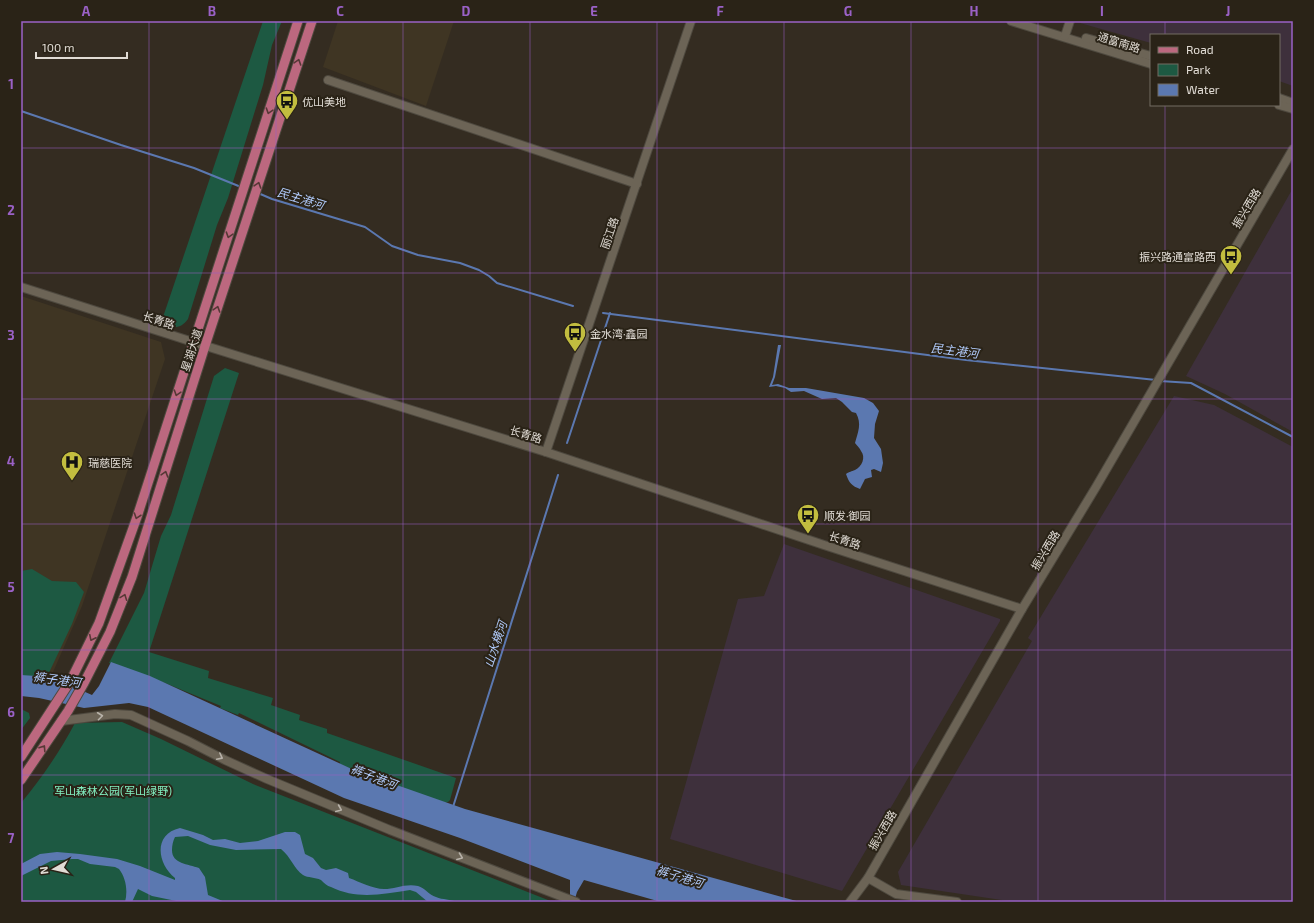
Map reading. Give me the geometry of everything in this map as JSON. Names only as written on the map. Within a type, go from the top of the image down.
[{"type":"main road","name":"星湖大道","points":[[21,757],[71,680],[99,623],[118,572],[298,21]]},
{"type":"main road","name":"星湖大道","points":[[21,780],[68,711],[84,683],[110,632],[132,577],[205,346],[312,21]]},
{"type":"street","name":"丽江路","points":[[546,452],[691,21]]},
{"type":"street","name":"通富南路","points":[[1011,21],[1150,56]]},
{"type":"street","name":"通富南路","points":[[1029,21],[1150,64]]},
{"type":"street","points":[[1066,34],[1070,21]]},
{"type":"street","points":[[328,80],[637,184]]},
{"type":"street","points":[[1280,98],[1293,103]]},
{"type":"street","points":[[1280,105],[1293,109]]},
{"type":"street","name":"振兴西路","points":[[850,902],[868,878],[1022,609],[1096,487],[1292,151]]},
{"type":"street","name":"长青路","points":[[21,287],[546,452],[824,545],[1022,609]]},
{"type":"street","points":[[61,721],[115,714],[131,715],[274,782],[390,830],[576,902]]},
{"type":"street","points":[[868,878],[896,894],[957,902]]},
{"type":"shaded area","points":[[338,21],[454,21],[426,106],[323,67]]},
{"type":"shaded area","points":[[1081,21],[1293,21],[1293,86],[1280,81],[1280,34],[1150,34],[1150,43],[1080,23]]},
{"type":"shaded area","points":[[1293,188],[1293,432],[1225,394],[1186,376]]},
{"type":"shaded area","name":"瑞慈医院","points":[[21,296],[161,342],[165,359],[82,606],[46,688],[21,685]]},
{"type":"shaded area","points":[[1174,396],[1214,405],[1293,447],[1293,902],[1015,902],[901,885],[898,872],[1032,641],[1028,638]]},
{"type":"shaded area","points":[[784,544],[1000,619],[842,891],[670,839],[738,599],[764,596]]},
{"type":"green space","points":[[263,21],[282,21],[272,45],[263,85],[188,319],[182,325],[176,327],[169,326],[161,323]]},
{"type":"green space","points":[[225,368],[239,373],[149,652],[209,671],[208,678],[273,698],[271,705],[300,715],[299,720],[327,729],[327,733],[456,778],[450,800],[448,802],[443,803],[349,768],[340,764],[340,762],[239,713],[238,715],[220,708],[221,706],[165,683],[109,663],[144,593],[161,536],[171,515],[214,376]]},
{"type":"green space","points":[[32,569],[52,581],[76,582],[84,592],[72,624],[46,679],[21,680],[21,571]]},
{"type":"green space","points":[[21,709],[29,713],[30,718],[21,730]]},
{"type":"green space","name":"军山森林公园(军山绿野)","points":[[122,722],[161,739],[253,784],[553,902],[21,902],[21,803],[50,764],[75,723]]},
{"type":"water","points":[[778,345],[781,345],[772,385],[778,384],[789,388],[806,388],[864,398],[873,403],[879,411],[875,424],[874,438],[881,449],[883,463],[881,472],[874,469],[871,470],[872,477],[865,479],[860,489],[851,484],[846,474],[857,469],[863,459],[860,449],[855,443],[859,424],[856,413],[852,412],[836,398],[822,399],[804,391],[791,392],[785,388],[776,386],[769,387],[773,377]]},
{"type":"water","name":"裤子港河","points":[[111,662],[150,676],[354,770],[465,809],[800,902],[661,902],[584,880],[577,892],[574,902],[570,897],[570,880],[460,838],[344,798],[148,707],[129,703],[84,708],[39,698],[21,696],[21,675],[51,677],[92,695],[99,686]]},
{"type":"water","points":[[180,828],[203,835],[213,840],[225,839],[240,843],[258,841],[285,832],[295,832],[300,835],[305,854],[313,858],[321,868],[326,870],[336,868],[348,873],[349,878],[371,887],[388,889],[414,885],[423,888],[441,899],[457,902],[428,902],[416,892],[410,890],[370,895],[351,894],[330,887],[319,879],[303,875],[297,870],[281,849],[236,850],[210,845],[188,836],[175,837],[172,850],[173,855],[181,863],[199,868],[205,877],[208,895],[225,902],[181,902],[152,896],[138,889],[132,902],[125,902],[126,885],[119,869],[115,867],[90,864],[78,859],[51,861],[21,876],[21,864],[40,854],[57,852],[117,859],[140,866],[175,880],[164,865],[161,850],[165,836],[171,831]]},
{"type":"waterway","name":"民主港河","points":[[21,111],[194,168],[241,187]]},
{"type":"waterway","name":"民主港河","points":[[258,193],[272,199],[365,227],[392,246],[418,255],[460,263],[479,270],[497,283],[573,306]]},
{"type":"waterway","name":"民主港河","points":[[603,313],[966,360],[1156,380]]},
{"type":"waterway","name":"山水横河","points":[[567,443],[610,313]]},
{"type":"waterway","name":"民主港河","points":[[1160,381],[1191,383],[1293,437]]},
{"type":"waterway","name":"山水横河","points":[[453,807],[558,475]]},
{"type":"place","name":"优山美地","points":[[287,120]]},
{"type":"place","name":"振兴路通富路西","points":[[1231,276]]},
{"type":"place","name":"金水湾·鑫园","points":[[575,352]]},
{"type":"place","name":"瑞慈医院","points":[[72,482]]},
{"type":"place","name":"顺发·御园","points":[[808,534]]}]
